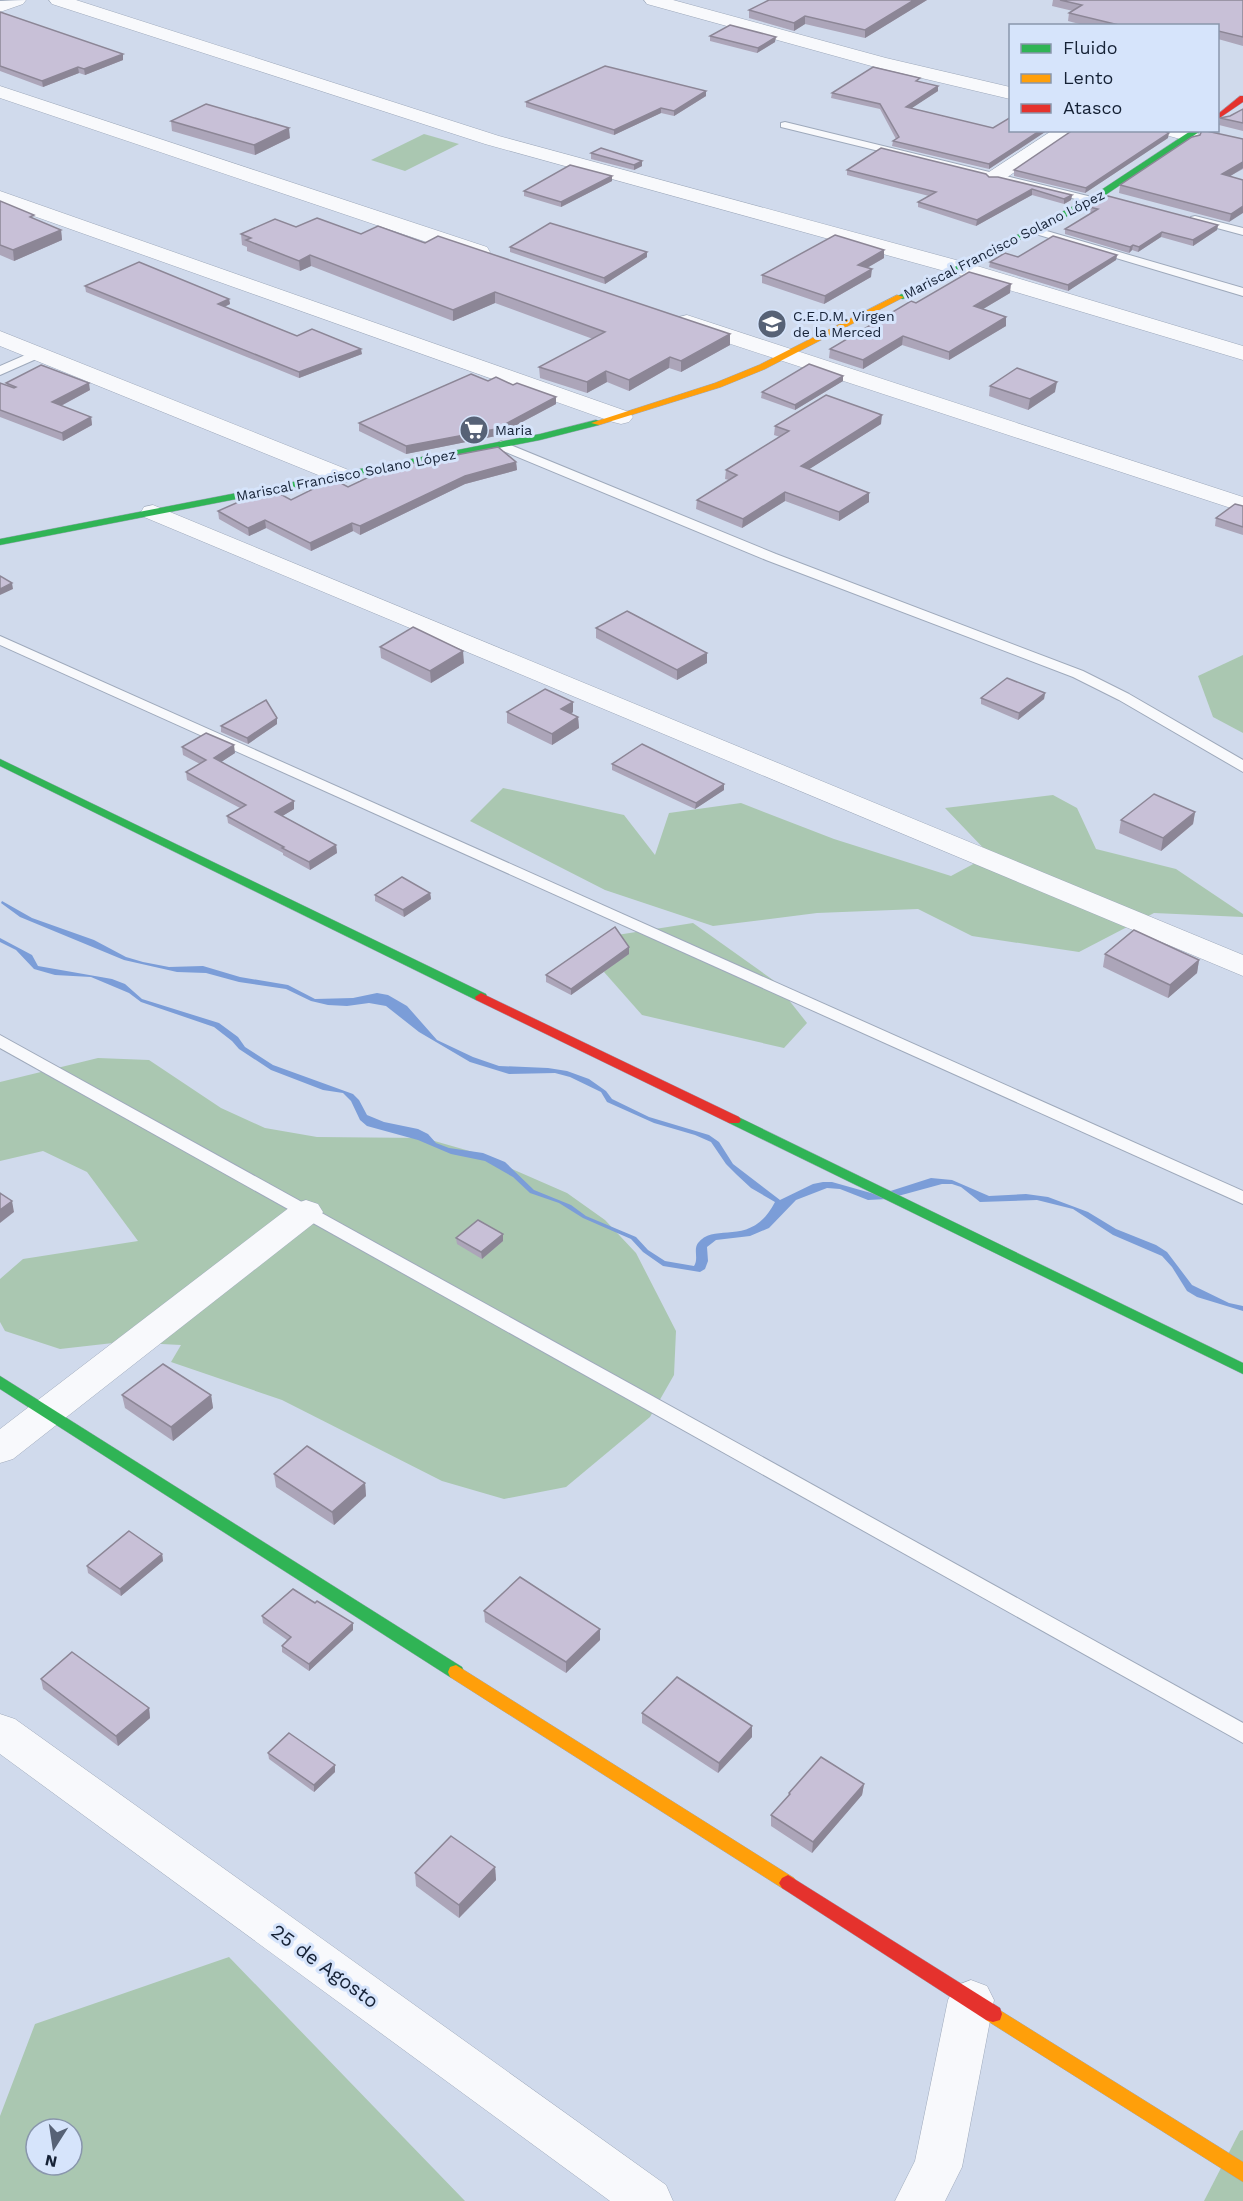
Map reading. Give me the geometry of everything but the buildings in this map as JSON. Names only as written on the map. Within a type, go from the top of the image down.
[{"type":"street","points":[[0,7],[17,0]]},
{"type":"street","points":[[58,0],[492,140],[958,269],[1243,353]]},
{"type":"street","points":[[653,0],[882,63],[1009,93]]},
{"type":"street","points":[[0,92],[494,257]]},
{"type":"street","name":"Mariscal Francisco Solano López","points":[[1219,120],[1243,99]]},
{"type":"street","points":[[996,176],[1064,132]]},
{"type":"street","name":"Mariscal Francisco Solano López","points":[[0,542],[501,445],[621,417],[718,385],[786,355],[1102,197],[1204,132]]},
{"type":"street","points":[[0,197],[621,417]]},
{"type":"street","points":[[663,314],[1243,505]]},
{"type":"street","points":[[0,338],[342,476]]},
{"type":"street","points":[[153,512],[1243,966]]},
{"type":"street","points":[[0,762],[1243,1369]]},
{"type":"street","points":[[0,1449],[306,1212]]},
{"type":"street","points":[[0,1382],[1243,2173]]},
{"type":"street","name":"25 de Agosto","points":[[0,1731],[649,2201]]},
{"type":"street","points":[[919,2201],[938,2167],[971,2000]]},
{"type":"lane","points":[[785,124],[996,176],[1102,197]]},
{"type":"lane","points":[[1178,214],[1243,232]]},
{"type":"lane","points":[[1033,230],[1243,292]]},
{"type":"lane","points":[[0,371],[39,353]]},
{"type":"lane","points":[[501,445],[771,557],[1078,674],[1124,697],[1243,767]]},
{"type":"lane","points":[[0,640],[1243,1198]]},
{"type":"lane","points":[[0,1041],[1243,1734]]},
{"type":"green space","points":[[424,134],[459,144],[405,171],[371,160]]},
{"type":"green space","points":[[1243,655],[1243,733],[1213,717],[1198,676]]},
{"type":"green space","points":[[503,788],[624,815],[655,855],[669,813],[741,803],[834,839],[951,876],[990,855],[945,808],[1053,795],[1077,808],[1096,849],[1176,869],[1243,914],[1243,917],[1154,913],[1079,952],[972,936],[918,909],[817,913],[713,926],[605,890],[470,821]]},
{"type":"green space","points":[[693,923],[773,980],[807,1023],[784,1048],[642,1015],[604,972],[617,935]]},
{"type":"green space","points":[[98,1058],[149,1060],[221,1108],[265,1128],[317,1137],[424,1138],[473,1152],[567,1193],[605,1220],[636,1253],[676,1331],[674,1375],[650,1417],[566,1487],[504,1499],[442,1481],[282,1400],[171,1362],[181,1345],[122,1342],[60,1349],[5,1331],[0,1322],[0,1279],[23,1259],[138,1241],[87,1172],[43,1151],[0,1161],[0,1082]]},
{"type":"green space","points":[[229,1957],[465,2201],[0,2201],[0,2116],[35,2024]]},
{"type":"green space","points":[[1243,2130],[1243,2201],[1204,2201],[1240,2131]]},
{"type":"water","points":[[2,901],[32,918],[94,940],[126,957],[143,962],[169,967],[203,966],[240,977],[288,985],[315,999],[353,998],[377,993],[388,995],[407,1006],[437,1040],[473,1057],[499,1066],[567,1071],[589,1079],[606,1091],[612,1099],[649,1117],[709,1135],[719,1142],[733,1164],[780,1200],[813,1184],[823,1182],[832,1182],[878,1195],[931,1178],[952,1180],[989,1196],[1026,1194],[1048,1197],[1088,1212],[1116,1229],[1156,1245],[1167,1252],[1192,1285],[1229,1303],[1243,1306],[1243,1311],[1197,1297],[1187,1291],[1162,1256],[1113,1235],[1073,1209],[1037,1200],[980,1202],[961,1187],[952,1184],[942,1184],[887,1199],[868,1200],[840,1189],[827,1188],[796,1200],[769,1228],[750,1236],[716,1240],[707,1247],[708,1261],[705,1269],[700,1272],[663,1266],[643,1252],[631,1239],[583,1218],[559,1203],[530,1193],[513,1177],[485,1161],[451,1154],[418,1140],[367,1126],[360,1120],[351,1101],[343,1093],[323,1090],[271,1070],[239,1049],[214,1027],[141,1002],[129,993],[91,977],[55,975],[34,969],[16,950],[0,942],[0,938],[32,955],[38,966],[112,979],[125,984],[142,999],[219,1023],[238,1037],[245,1047],[273,1065],[353,1094],[367,1115],[384,1122],[418,1129],[428,1134],[436,1143],[449,1148],[483,1153],[505,1162],[534,1190],[571,1205],[586,1216],[636,1237],[648,1250],[665,1261],[694,1266],[698,1243],[705,1237],[745,1230],[755,1225],[775,1202],[751,1188],[737,1175],[726,1164],[711,1142],[654,1123],[607,1102],[601,1092],[570,1077],[555,1073],[509,1074],[470,1062],[419,1032],[386,1006],[369,1003],[347,1006],[328,1005],[311,1001],[286,989],[239,982],[206,973],[177,972],[124,960],[20,917],[1,903]]},
{"type":"traffic: fast","points":[[900,297],[1092,200],[1195,132]]},
{"type":"traffic: fast","points":[[0,542],[540,437],[596,423]]},
{"type":"traffic: fast","points":[[0,762],[481,997]]},
{"type":"traffic: fast","points":[[734,1120],[1243,1369]]},
{"type":"traffic: fast","points":[[0,1382],[456,1672]]},
{"type":"traffic: slow","points":[[596,423],[718,385],[762,367],[900,297]]},
{"type":"traffic: slow","points":[[456,1672],[788,1883]]},
{"type":"traffic: slow","points":[[993,2014],[1243,2173]]},
{"type":"traffic: jam","points":[[1219,116],[1243,98]]},
{"type":"traffic: jam","points":[[481,997],[734,1120]]},
{"type":"traffic: jam","points":[[788,1883],[993,2014]]},
{"type":"place","name":"C.E.D.M. Virgen de la Merced","points":[[772,324]]},
{"type":"place","name":"Maria","points":[[474,430]]}]
